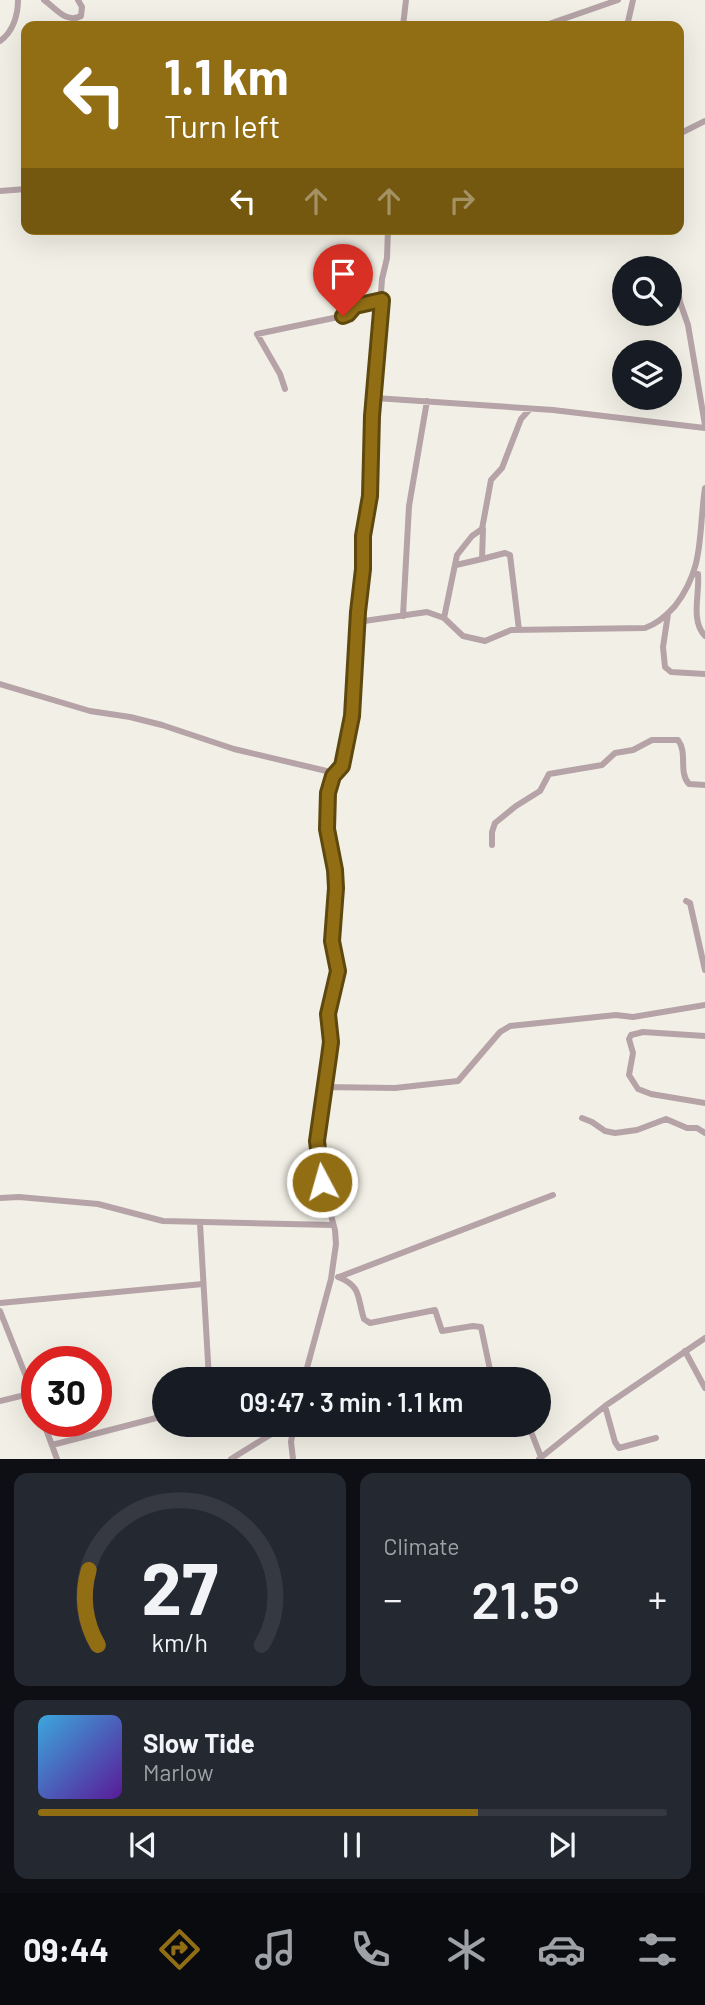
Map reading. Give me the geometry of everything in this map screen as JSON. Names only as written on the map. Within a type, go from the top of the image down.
[{"type":"street","points":[[0,41],[11,29],[18,0]]},
{"type":"street","points":[[44,0],[65,18],[71,19],[81,16],[82,7],[78,0]]},
{"type":"street","points":[[404,21],[406,0]]},
{"type":"street","points":[[557,21],[618,0]]},
{"type":"street","points":[[628,21],[632,0]]},
{"type":"street","points":[[684,132],[705,121]]},
{"type":"street","points":[[0,191],[21,189]]},
{"type":"street","points":[[308,1367],[334,1278],[336,1244],[318,1164],[317,1141],[331,1042],[328,1014],[338,971],[332,941],[335,870],[327,829],[328,793],[335,773],[342,766],[352,716],[363,536],[370,496],[382,279],[387,258],[388,235]]},
{"type":"street","points":[[285,389],[276,365],[257,334],[343,316],[355,306],[382,300]]},
{"type":"street","points":[[375,398],[531,409],[705,426],[688,325],[682,308]]},
{"type":"street","points":[[403,616],[409,506],[427,401]]},
{"type":"street","points":[[482,559],[483,527],[491,480],[502,468],[521,419],[531,409]]},
{"type":"street","points":[[357,622],[427,612],[444,618],[463,636],[477,641],[492,641],[507,631],[645,628],[653,625],[687,594],[698,572],[703,554],[705,488]]},
{"type":"street","points":[[444,618],[457,555],[483,527]]},
{"type":"street","points":[[456,565],[505,553],[510,555],[519,630]]},
{"type":"street","points":[[698,572],[696,610],[701,631],[705,636]]},
{"type":"street","points":[[668,614],[663,647],[667,669],[679,673],[705,674]]},
{"type":"street","points":[[0,684],[90,711],[162,725],[234,749],[335,773]]},
{"type":"street","points":[[492,845],[495,823],[540,791],[549,774],[602,765],[615,753],[633,750],[652,740],[678,740],[682,746],[684,779],[689,784],[705,785]]},
{"type":"street","points":[[686,901],[690,903],[703,950],[705,970]]},
{"type":"street","points":[[324,1087],[395,1088],[458,1081],[500,1032],[510,1026],[616,1015],[633,1017],[705,1004]]},
{"type":"street","points":[[705,1035],[643,1032],[631,1035],[629,1039],[633,1053],[629,1075],[638,1089],[651,1094],[705,1103]]},
{"type":"street","points":[[582,1118],[610,1133],[637,1130],[667,1119],[705,1133]]},
{"type":"street","points":[[334,1278],[553,1195]]},
{"type":"street","points":[[0,1198],[19,1197],[98,1204],[163,1222],[333,1225]]},
{"type":"street","points":[[200,1223],[208,1367]]},
{"type":"street","points":[[334,1278],[350,1282],[356,1287],[364,1319],[370,1323],[435,1310],[442,1331],[481,1327],[489,1367]]},
{"type":"street","points":[[0,1303],[203,1284]]},
{"type":"street","points":[[0,1311],[21,1363]]},
{"type":"street","points":[[533,1437],[540,1458],[605,1406],[705,1338]]},
{"type":"street","points":[[685,1351],[705,1388]]},
{"type":"street","points":[[0,1401],[21,1396]]},
{"type":"street","points":[[605,1406],[619,1448],[656,1438]]},
{"type":"street","points":[[52,1445],[152,1419]]},
{"type":"street","points":[[49,1437],[57,1459]]},
{"type":"street","points":[[231,1459],[267,1437]]},
{"type":"street","points":[[292,1437],[293,1459]]},
{"type":"route","points":[[322,1182],[317,1141],[331,1042],[328,1014],[338,971],[332,941],[331,921],[336,888],[328,841],[328,793],[333,776],[342,766],[352,716],[363,536],[370,496],[372,416],[382,300],[359,304],[343,316]]}]
